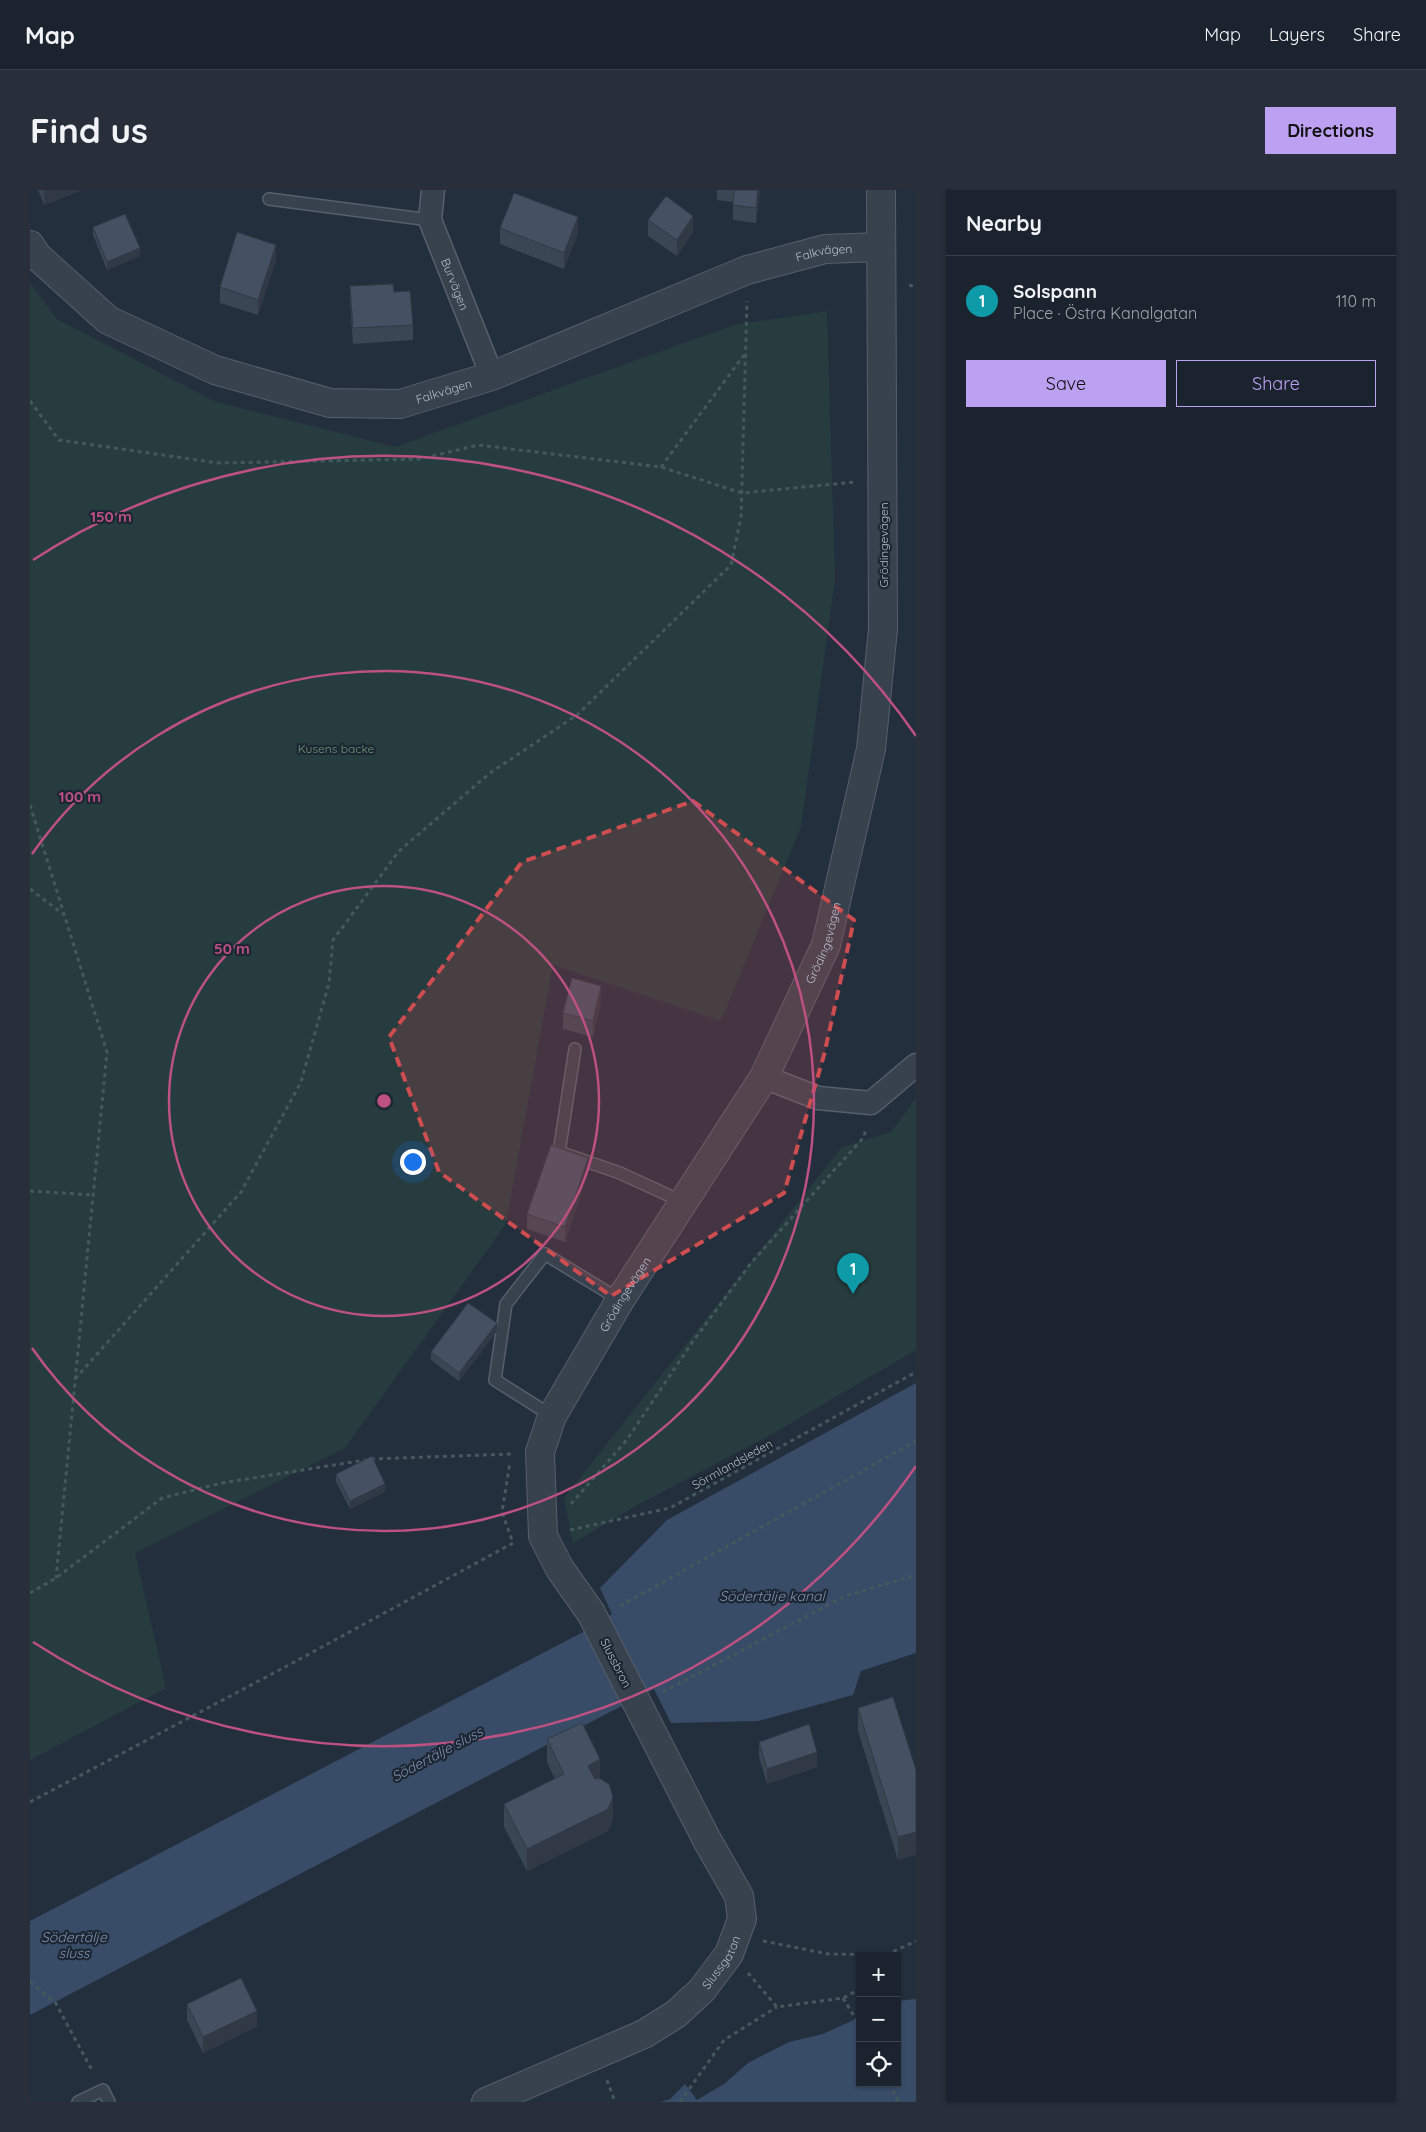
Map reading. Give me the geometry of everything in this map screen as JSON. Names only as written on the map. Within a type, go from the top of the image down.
[{"type":"street","name":"Burvägen","points":[[433,190],[430,220],[492,376]]},
{"type":"street","name":"Grödingevägen","points":[[601,1612],[560,1569],[543,1536],[540,1452],[552,1416],[620,1300],[764,1077],[826,945],[871,749],[883,629],[881,190]]},
{"type":"street","name":"Falkvägen","points":[[30,244],[38,256],[108,320],[215,370],[330,404],[400,404],[492,376],[747,270],[824,248],[881,247]]},
{"type":"street","points":[[764,1077],[818,1098],[871,1103],[916,1065]]},
{"type":"street","name":"Slussbron","points":[[601,1612],[650,1704]]},
{"type":"street","name":"Slussgatan","points":[[486,2102],[644,2034],[676,2014],[702,1990],[732,1944],[742,1919],[739,1896],[707,1840],[650,1704]]},
{"type":"lane","points":[[268,198],[430,220]]},
{"type":"lane","points":[[575,1050],[559,1152],[620,1173],[683,1202]]},
{"type":"lane","points":[[552,1416],[495,1380],[506,1304],[545,1254],[620,1300]]},
{"type":"lane","points":[[78,2102],[103,2090],[109,2102]]},
{"type":"path","points":[[75,1379],[241,1192],[301,1082],[329,983],[333,940],[399,851],[490,773],[577,715],[731,565],[741,517],[747,270]]},
{"type":"path","points":[[661,467],[745,354]]},
{"type":"path","points":[[30,401],[58,440],[218,464],[420,459],[478,445],[661,467],[742,493],[883,479]]},
{"type":"path","points":[[30,805],[107,1052],[56,1578]]},
{"type":"path","points":[[30,889],[64,915]]},
{"type":"path","points":[[543,1536],[626,1440],[691,1344],[752,1264],[864,1137],[871,1103]]},
{"type":"path","points":[[30,1191],[93,1195]]},
{"type":"path","name":"Sörmlandsleden","points":[[543,1536],[670,1508],[916,1372]]},
{"type":"path","points":[[601,1612],[916,1441]]},
{"type":"path","points":[[30,1593],[56,1578],[162,1498],[222,1483],[382,1458],[540,1452]]},
{"type":"path","points":[[30,1802],[287,1666],[513,1543],[502,1512],[511,1454]]},
{"type":"path","points":[[650,1704],[845,1596],[916,1575]]},
{"type":"path","points":[[894,1952],[916,1941]]},
{"type":"path","points":[[732,1944],[828,1954],[856,1955]]},
{"type":"path","points":[[732,1944],[758,1983],[777,2007]]},
{"type":"path","points":[[30,1982],[55,2002],[103,2090]]},
{"type":"path","points":[[680,2102],[724,2040],[777,2007],[843,1998],[856,1991]]},
{"type":"path","points":[[843,1998],[856,2019]]},
{"type":"path","points":[[892,2087],[899,2102]]},
{"type":"highlighted area","points":[[693,801],[854,920],[824,1055],[784,1193],[611,1296],[439,1172],[389,1037],[522,862]]},
{"type":"green space","name":"Kusens backe","points":[[30,283],[57,319],[214,401],[395,447],[734,325],[827,311],[835,579],[801,827],[721,1021],[553,965],[506,1224],[345,1448],[135,1553],[166,1688],[30,1760]]},
{"type":"green space","points":[[916,1098],[916,1350],[767,1437],[639,1504],[573,1543],[564,1498],[842,1147],[891,1132]]},
{"type":"water","name":"Södertälje kanal","points":[[916,1383],[916,1653],[861,1671],[853,1695],[758,1721],[671,1723],[654,1689],[30,2015],[30,1921],[587,1630],[612,1614],[600,1588],[667,1520]]},
{"type":"water","points":[[916,1999],[916,2102],[660,2102],[670,2099],[685,2084],[697,2100],[724,2084],[748,2063],[789,2042],[823,2034],[856,2019],[856,2087],[901,2087],[901,2001]]},
{"type":"building","points":[[734,190],[758,190],[756,208],[733,205]]},
{"type":"building","points":[[514,193],[578,217],[564,253],[500,228]]},
{"type":"building","points":[[666,196],[693,216],[677,240],[648,220]]},
{"type":"building","points":[[125,214],[140,248],[107,262],[93,227]]},
{"type":"building","points":[[237,232],[276,245],[258,300],[220,287]]},
{"type":"building","points":[[393,284],[394,292],[410,291],[413,325],[353,328],[350,286]]},
{"type":"building","points":[[572,978],[601,986],[593,1021],[563,1013]]},
{"type":"building","points":[[551,1145],[588,1158],[565,1227],[527,1214]]},
{"type":"building","points":[[468,1303],[497,1323],[459,1373],[431,1352]]},
{"type":"building","points":[[372,1456],[385,1484],[350,1501],[336,1474]]},
{"type":"building","points":[[893,1697],[916,1770],[916,1832],[898,1837],[858,1708]]},
{"type":"building","points":[[582,1723],[600,1759],[588,1766],[595,1779],[599,1778],[609,1784],[613,1797],[608,1809],[527,1849],[504,1804],[564,1774],[547,1739]]},
{"type":"building","points":[[809,1724],[817,1752],[767,1769],[759,1742]]},
{"type":"building","points":[[241,1978],[257,2011],[203,2037],[187,2004]]},
{"type":"place","name":"Solspann","points":[[853,1294]]},
{"type":"water label","name":"Södertälje sluss","points":[[437,1754]]},
{"type":"water label","name":"Södertälje sluss","points":[[74,1945]]}]
